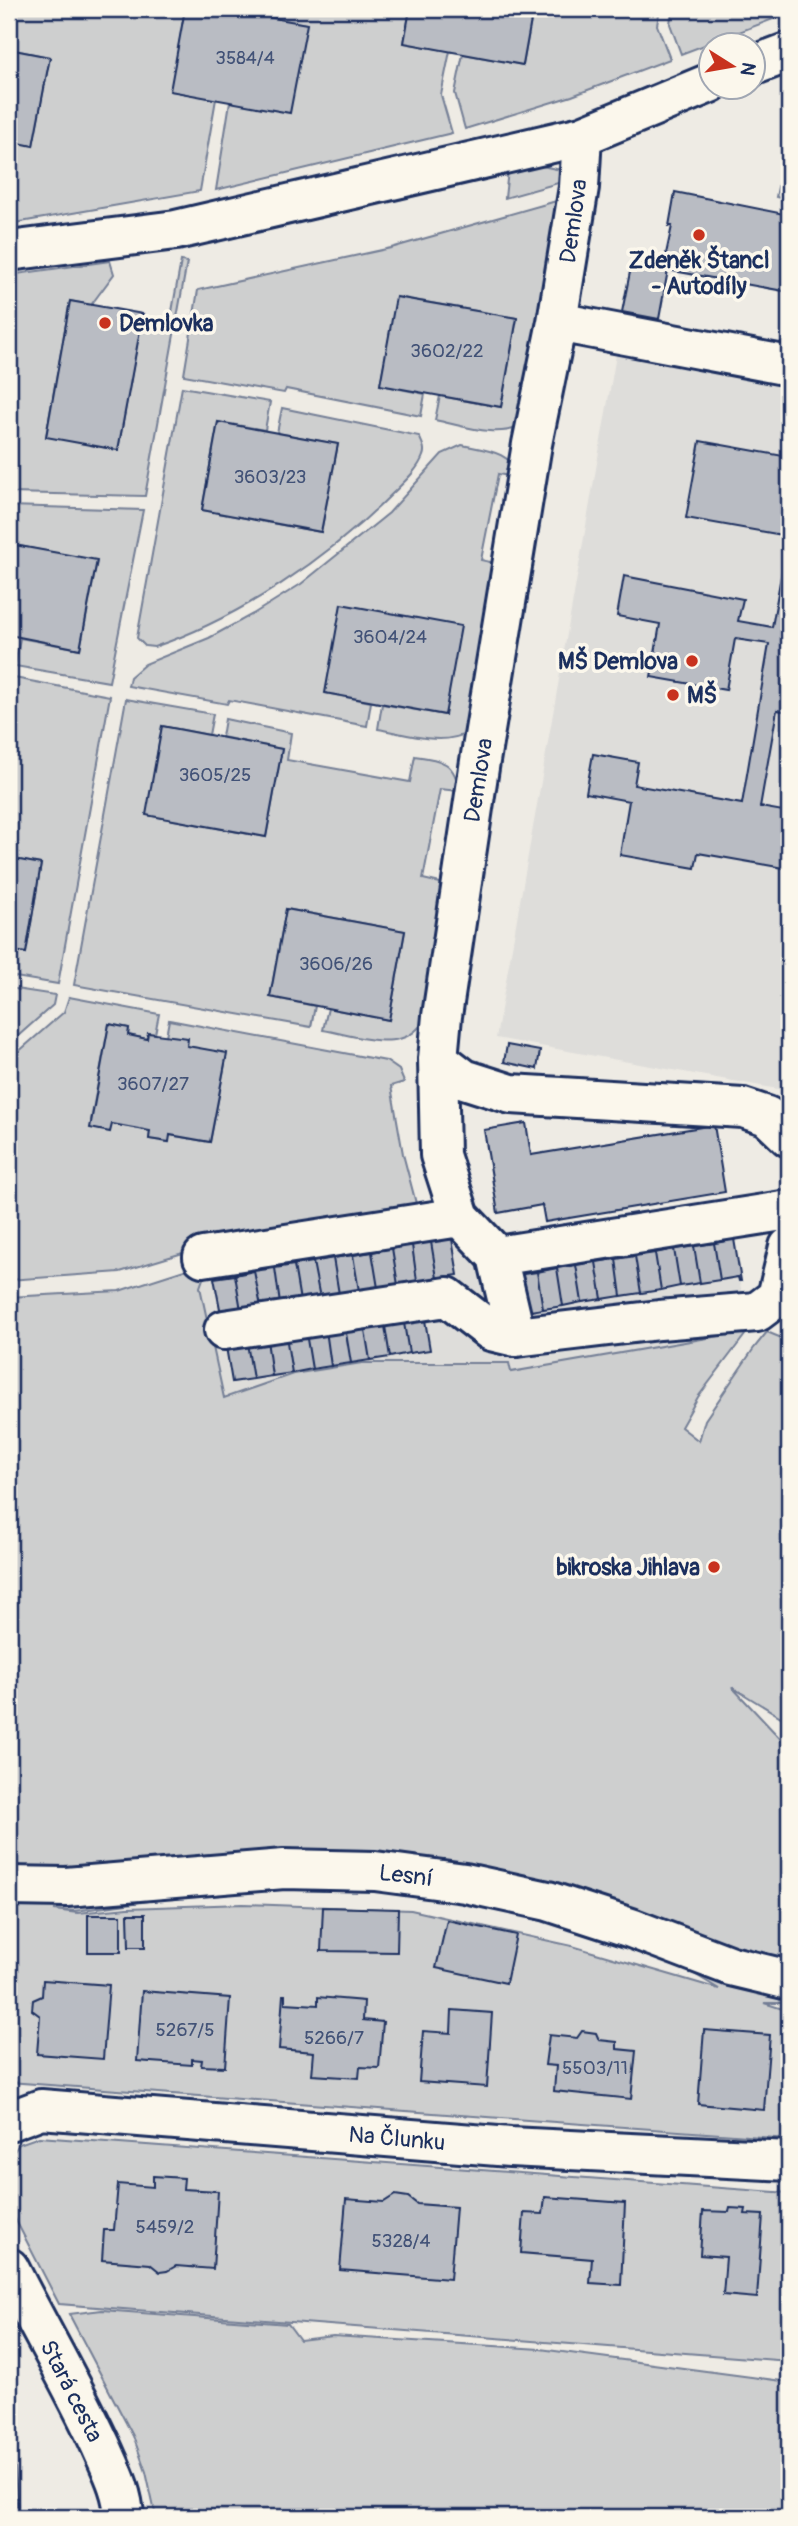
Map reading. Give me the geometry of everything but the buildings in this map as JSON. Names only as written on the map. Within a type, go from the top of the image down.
[{"type":"street","points":[[766,61],[789,52]]},
{"type":"street","points":[[9,251],[176,230],[582,136],[696,89]]},
{"type":"street","name":"Demlova","points":[[460,1217],[440,1155],[438,1059],[442,1016],[482,747],[579,187],[582,136]]},
{"type":"street","points":[[557,322],[789,366]]},
{"type":"street","points":[[438,1059],[464,1079],[511,1094],[743,1108],[766,1116],[789,1137]]},
{"type":"street","points":[[497,1256],[789,1210]]},
{"type":"street","points":[[203,1257],[460,1217],[497,1256],[516,1337]]},
{"type":"street","points":[[224,1330],[447,1297],[491,1331],[516,1337],[659,1320],[757,1312],[777,1297],[789,1247]]},
{"type":"street","name":"Lesní","points":[[9,1886],[66,1888],[284,1869],[374,1871],[465,1882],[548,1901],[631,1928],[731,1966],[789,1980]]},
{"type":"street","name":"Na Člunku","points":[[9,2121],[41,2109],[510,2147],[789,2161]]},
{"type":"street","name":"Stará cesta","points":[[9,2268],[87,2415],[124,2502],[124,2517]]},
{"type":"shaded area","points":[[9,9],[185,9],[171,91],[216,99],[200,191],[9,224],[9,141],[33,145],[50,57],[9,49]]},
{"type":"shaded area","points":[[222,9],[410,9],[404,43],[450,51],[441,95],[452,133],[216,190],[230,102],[306,24]]},
{"type":"shaded area","points":[[533,9],[660,9],[657,25],[670,59],[572,96],[465,129],[455,93],[463,54],[523,65]]},
{"type":"shaded area","points":[[672,9],[789,9],[789,13],[739,32],[696,32],[696,48],[681,54],[670,24]]},
{"type":"shaded area","points":[[787,142],[789,143],[789,200],[776,197]]},
{"type":"shaded area","points":[[532,164],[561,170],[569,180],[505,198],[508,170]]},
{"type":"shaded area","points":[[574,196],[524,425],[492,431],[435,420],[440,396],[501,407],[517,318],[397,297],[380,385],[425,394],[421,416],[286,389],[284,393],[184,375],[198,290],[391,248]]},
{"type":"shaded area","points":[[110,261],[114,274],[91,305],[70,301],[46,436],[118,450],[142,317],[170,323],[181,261],[187,262],[145,496],[9,493],[9,275]]},
{"type":"shaded area","name":"MŠ","points":[[622,321],[789,351],[789,1091],[496,1038]]},
{"type":"shaded area","points":[[182,387],[270,402],[265,430],[218,422],[202,510],[321,532],[338,444],[277,433],[282,408],[419,436],[424,453],[410,476],[367,518],[281,584],[186,635],[154,647],[145,646],[137,638]]},
{"type":"shaded area","points":[[462,445],[498,454],[511,463],[524,479],[498,474],[481,560],[508,566],[469,732],[447,739],[436,739],[378,729],[382,704],[445,715],[325,693],[371,702],[367,726],[229,700],[227,704],[128,686],[130,677],[145,664],[209,638],[301,584],[389,513],[442,454]]},
{"type":"shaded area","points":[[9,506],[143,510],[109,682],[15,666],[20,638],[80,649],[97,561],[9,544]]},
{"type":"shaded area","points":[[9,677],[110,696],[58,984],[9,976],[9,950],[26,953],[41,864],[9,858]]},
{"type":"shaded area","points":[[126,699],[213,714],[209,735],[162,726],[147,815],[266,837],[282,749],[222,737],[225,719],[291,733],[287,760],[410,782],[415,756],[439,761],[450,768],[459,791],[440,789],[423,879],[449,885],[424,1020],[415,1031],[392,1040],[378,1040],[323,1030],[328,1008],[389,1020],[405,931],[286,909],[270,997],[315,1006],[311,1027],[74,985]]},
{"type":"shaded area","points":[[9,988],[55,995],[53,1005],[9,1044]]},
{"type":"shaded area","points":[[69,997],[159,1014],[155,1034],[148,1033],[147,1039],[128,1035],[129,1028],[109,1024],[91,1120],[150,1131],[149,1139],[168,1142],[170,1135],[210,1142],[227,1054],[187,1046],[188,1038],[166,1036],[169,1020],[386,1061],[399,1070],[404,1082],[391,1086],[403,1154],[418,1211],[206,1246],[120,1272],[9,1280],[9,1060],[64,1012]]},
{"type":"shaded area","points":[[445,1210],[492,1266],[731,1228],[748,1331],[511,1372],[509,1363],[293,1374],[224,1398],[198,1276]]},
{"type":"shaded area","points":[[209,1262],[200,1287],[224,1398],[293,1374],[362,1363],[509,1363],[511,1372],[748,1331],[698,1397],[681,1427],[699,1441],[705,1420],[767,1332],[789,1341],[789,1722],[732,1687],[789,1748],[789,2003],[764,2003],[789,2011],[789,2139],[9,2082],[9,1297],[119,1291]],"holes":[[[511,1881],[627,1933],[719,1989],[572,1946],[411,1910],[243,1904],[127,1908],[78,1913],[54,1910],[75,1911],[261,1886]]]},
{"type":"shaded area","points":[[39,2137],[789,2193],[789,2361],[59,2304],[9,2207],[9,2159],[19,2144]]},
{"type":"shaded area","points":[[102,2310],[288,2324],[300,2340],[333,2336],[540,2349],[789,2382],[789,2517],[156,2517],[146,2472],[133,2436],[69,2314]]},
{"type":"place","name":"Zdeněk Štancl - Autodíly","points":[[699,235]]},
{"type":"place","name":"Demlovka","points":[[105,323]]},
{"type":"place","name":"MŠ Demlova","points":[[692,661]]},
{"type":"place","name":"MŠ","points":[[673,695]]},
{"type":"place","name":"bikroska Jihlava","points":[[714,1567]]}]
